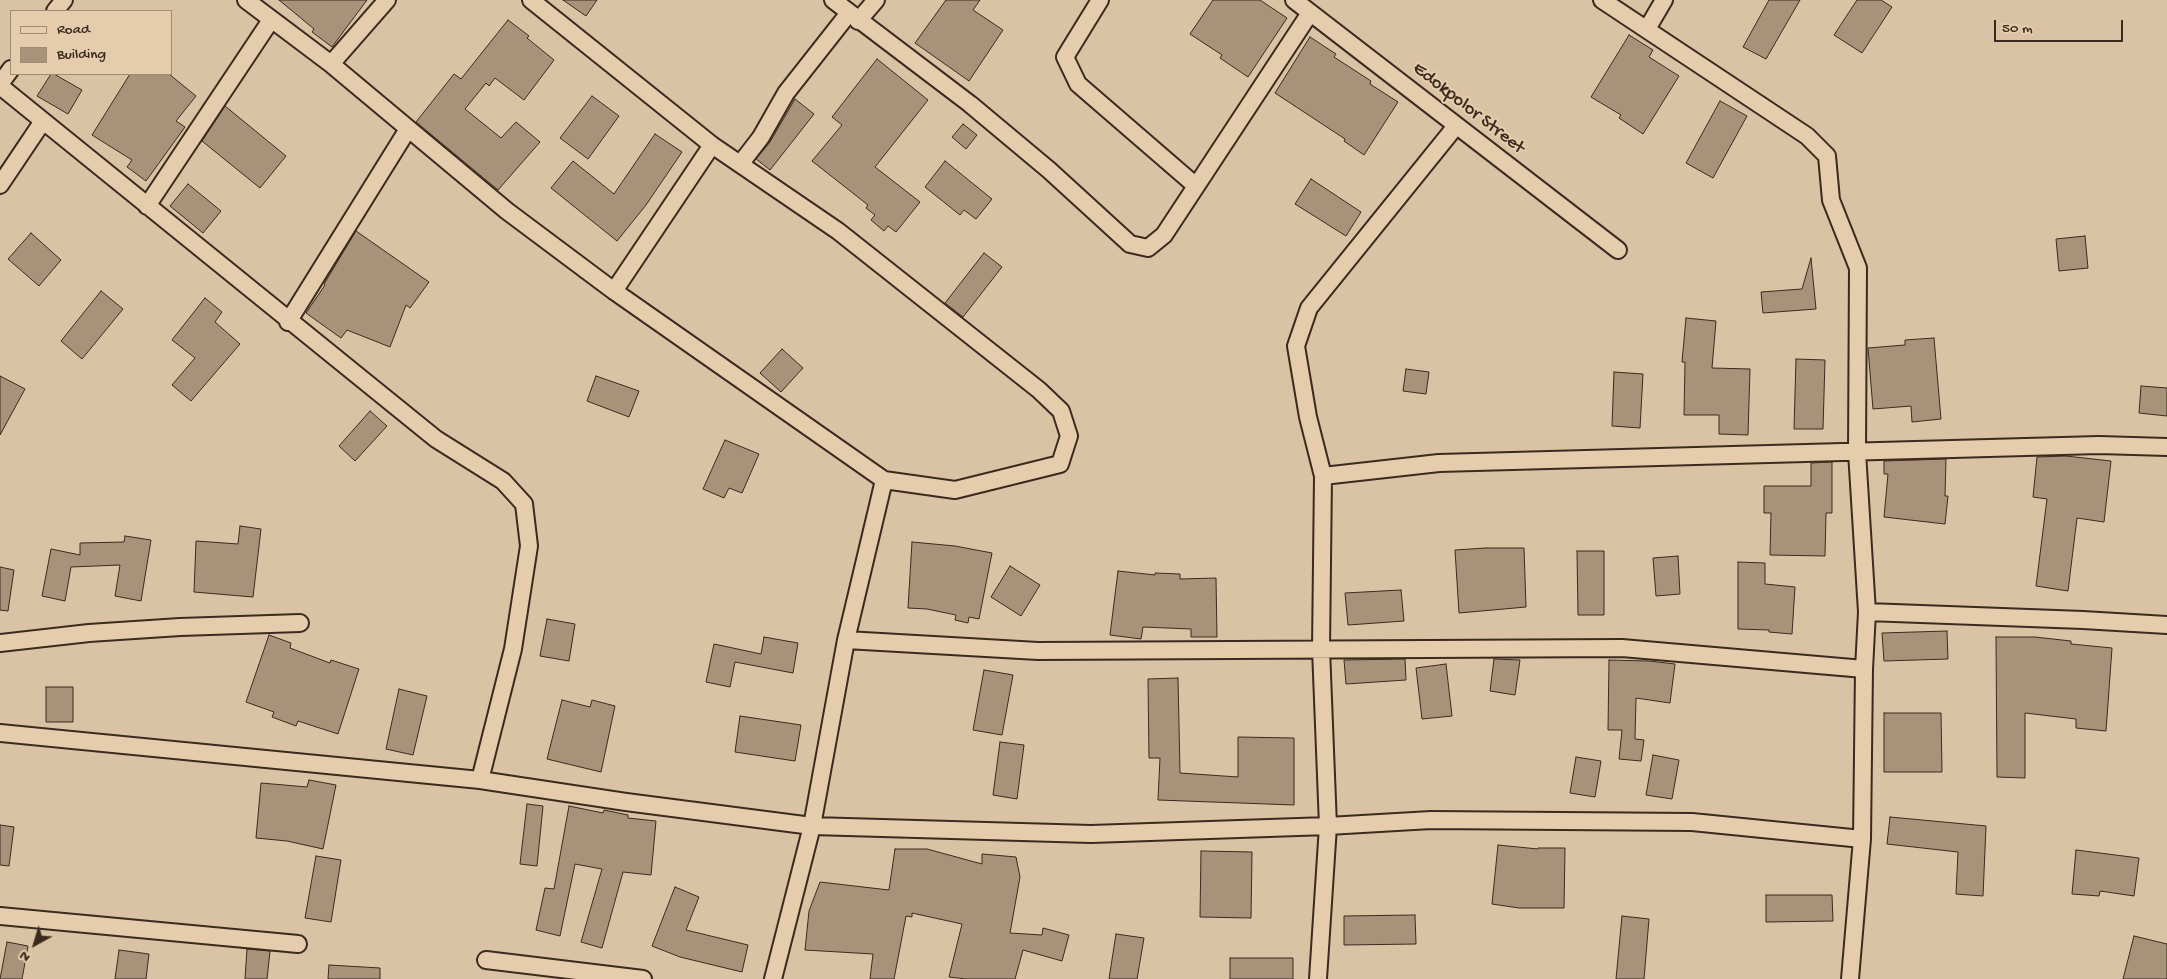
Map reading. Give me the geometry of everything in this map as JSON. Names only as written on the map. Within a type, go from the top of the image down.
[{"type":"street","points":[[56,10],[64,0]]},
{"type":"street","points":[[246,0],[331,64],[506,211],[614,292],[884,480],[955,490],[1060,464],[1070,436],[1061,411],[1039,390],[838,231],[712,145],[531,0]]},
{"type":"street","points":[[331,64],[387,0]]},
{"type":"street","points":[[832,0],[970,104],[1049,170],[1130,244],[1148,248],[1164,235],[1310,13]]},
{"type":"street","points":[[741,163],[761,137],[786,93],[854,17],[876,0]]},
{"type":"street","points":[[1100,0],[1066,57],[1078,84],[1196,186]]},
{"type":"street","name":"Edokpolor Street","points":[[1294,0],[1618,250]]},
{"type":"street","points":[[1602,0],[1807,136],[1827,156],[1831,200],[1858,268],[1857,452],[1867,612],[1864,669],[1862,839],[1850,979]]},
{"type":"street","points":[[1647,29],[1664,0]]},
{"type":"street","points":[[147,206],[271,20]]},
{"type":"street","points":[[10,70],[0,85],[288,322],[436,439],[503,481],[524,504],[529,546],[513,649],[480,780]]},
{"type":"street","points":[[0,184],[43,121]]},
{"type":"street","points":[[1318,979],[1328,826],[1320,649],[1322,476],[1308,417],[1296,346],[1309,308],[1456,126]]},
{"type":"street","points":[[288,322],[408,129]]},
{"type":"street","points":[[614,292],[712,145]]},
{"type":"street","points":[[1322,476],[1439,463],[2099,445],[2167,447]]},
{"type":"street","points":[[772,979],[812,826],[846,640],[884,480]]},
{"type":"street","points":[[1867,612],[2167,625]]},
{"type":"street","points":[[0,643],[89,633],[180,627],[300,623]]},
{"type":"street","points":[[846,640],[1038,651],[1622,648],[1864,669]]},
{"type":"street","points":[[0,733],[480,780],[626,802],[812,826],[1091,834],[1328,826],[1431,820],[1692,822],[1862,839]]},
{"type":"street","points":[[0,916],[298,944]]},
{"type":"street","points":[[486,960],[643,979]]},
{"type":"building","points":[[279,0],[367,0],[332,47],[312,32],[314,29]]},
{"type":"building","points":[[563,0],[597,0],[586,16]]},
{"type":"building","points":[[946,0],[980,0],[973,10],[1003,30],[969,81],[915,43]]},
{"type":"building","points":[[1213,0],[1260,0],[1287,18],[1248,77],[1220,58],[1222,55],[1190,34]]},
{"type":"building","points":[[1769,0],[1800,0],[1766,59],[1743,47]]},
{"type":"building","points":[[1857,0],[1881,0],[1892,7],[1862,53],[1834,35]]},
{"type":"building","points":[[508,20],[529,36],[527,38],[554,60],[524,100],[495,78],[489,86],[486,83],[465,109],[501,138],[516,122],[540,142],[498,190],[416,122],[454,74],[461,79]]},
{"type":"building","points":[[1629,35],[1653,50],[1649,57],[1679,76],[1643,134],[1619,118],[1621,115],[1591,97]]},
{"type":"building","points":[[1310,37],[1336,54],[1334,57],[1371,81],[1370,84],[1398,102],[1364,155],[1344,141],[1345,139],[1275,93]]},
{"type":"building","points":[[877,59],[928,100],[875,167],[920,202],[896,232],[888,226],[884,231],[871,220],[875,215],[866,208],[868,205],[812,161],[842,125],[832,117]]},
{"type":"building","points":[[50,75],[56,75],[82,90],[68,114],[37,96]]},
{"type":"building","points":[[129,75],[170,75],[196,96],[176,121],[185,127],[146,181],[127,167],[132,160],[92,135]]},
{"type":"building","points":[[592,96],[619,116],[588,159],[560,138]]},
{"type":"building","points":[[795,99],[814,114],[770,170],[756,159],[770,142]]},
{"type":"building","points":[[1720,101],[1747,116],[1713,178],[1686,163]]},
{"type":"building","points":[[225,106],[286,156],[260,188],[202,141]]},
{"type":"building","points":[[963,124],[977,135],[966,149],[952,137]]},
{"type":"building","points":[[655,134],[682,152],[646,205],[617,241],[551,188],[573,161],[614,194]]},
{"type":"building","points":[[945,161],[992,199],[976,219],[964,210],[960,215],[925,187]]},
{"type":"building","points":[[1311,179],[1361,212],[1346,236],[1295,204]]},
{"type":"building","points":[[188,184],[221,211],[203,233],[170,206]]},
{"type":"building","points":[[356,231],[429,282],[410,308],[406,305],[390,347],[347,330],[341,338],[306,313],[325,285]]},
{"type":"building","points":[[31,233],[61,260],[39,286],[8,259]]},
{"type":"building","points":[[2085,236],[2088,268],[2059,271],[2056,239]]},
{"type":"building","points":[[984,253],[1002,267],[963,317],[945,303]]},
{"type":"building","points":[[1811,258],[1816,309],[1763,313],[1761,292],[1802,289]]},
{"type":"building","points":[[101,291],[123,309],[82,359],[61,341]]},
{"type":"building","points":[[205,298],[222,312],[215,322],[240,344],[191,401],[172,385],[195,358],[172,340]]},
{"type":"building","points":[[1686,318],[1716,321],[1712,368],[1750,369],[1748,435],[1719,434],[1719,415],[1684,415],[1685,362],[1682,362]]},
{"type":"building","points":[[1934,338],[1941,419],[1912,422],[1911,406],[1873,409],[1868,348],[1905,345],[1905,340]]},
{"type":"building","points":[[782,349],[803,368],[781,392],[760,373]]},
{"type":"building","points":[[1796,359],[1825,360],[1823,429],[1794,429]]},
{"type":"building","points":[[1406,369],[1429,372],[1426,394],[1403,391]]},
{"type":"building","points":[[1614,372],[1643,374],[1640,428],[1612,426]]},
{"type":"building","points":[[0,376],[25,389],[0,435]]},
{"type":"building","points":[[596,376],[639,391],[629,417],[587,401]]},
{"type":"building","points":[[2141,386],[2167,388],[2167,416],[2139,413]]},
{"type":"building","points":[[370,411],[387,426],[355,461],[339,446]]},
{"type":"building","points":[[725,440],[759,454],[742,493],[729,488],[724,498],[703,489]]},
{"type":"building","points":[[2066,456],[2111,461],[2104,522],[2077,518],[2068,591],[2036,586],[2047,499],[2033,497],[2037,457]]},
{"type":"building","points":[[1946,459],[1945,496],[1948,496],[1945,524],[1884,517],[1888,474],[1884,474],[1884,461]]},
{"type":"building","points":[[1832,462],[1832,513],[1826,513],[1825,556],[1770,555],[1771,513],[1764,513],[1764,486],[1811,486],[1811,463]]},
{"type":"building","points":[[240,526],[261,529],[253,597],[194,592],[196,541],[238,544]]},
{"type":"building","points":[[125,536],[151,540],[141,601],[115,596],[120,565],[71,567],[65,601],[42,596],[51,549],[80,555],[80,543],[124,542]]},
{"type":"building","points":[[912,542],[955,546],[992,553],[979,619],[969,617],[968,623],[955,620],[956,615],[927,609],[908,608]]},
{"type":"building","points":[[1524,548],[1526,607],[1459,613],[1455,550]]},
{"type":"building","points":[[1577,551],[1604,551],[1604,615],[1578,615]]},
{"type":"building","points":[[1678,556],[1680,594],[1656,596],[1653,558]]},
{"type":"building","points":[[1738,562],[1765,563],[1765,584],[1795,587],[1792,634],[1769,632],[1769,630],[1738,629]]},
{"type":"building","points":[[1010,566],[1040,585],[1021,616],[991,597]]},
{"type":"building","points":[[0,567],[14,570],[8,611],[0,610]]},
{"type":"building","points":[[1118,571],[1155,575],[1155,573],[1180,574],[1180,579],[1216,578],[1217,637],[1191,637],[1191,629],[1143,627],[1141,639],[1110,635]]},
{"type":"building","points":[[1401,590],[1404,621],[1348,625],[1345,593]]},
{"type":"building","points":[[547,619],[575,624],[569,661],[540,656]]},
{"type":"building","points":[[1947,631],[1948,659],[1884,661],[1882,633]]},
{"type":"building","points":[[269,635],[291,643],[290,648],[330,663],[331,660],[359,669],[338,734],[298,721],[296,726],[272,717],[274,712],[246,702]]},
{"type":"building","points":[[764,637],[798,643],[793,673],[735,662],[730,687],[706,682],[714,644],[761,654]]},
{"type":"building","points":[[1996,637],[2035,637],[2071,641],[2071,644],[2112,648],[2106,731],[2076,728],[2076,719],[2025,713],[2025,778],[1997,777]]},
{"type":"building","points":[[1405,659],[1406,680],[1346,684],[1344,660]]},
{"type":"building","points":[[1494,659],[1520,660],[1515,695],[1490,691]]},
{"type":"building","points":[[1609,660],[1675,664],[1670,703],[1636,698],[1635,739],[1644,740],[1641,761],[1619,759],[1622,730],[1608,730]]},
{"type":"building","points":[[1446,664],[1452,716],[1422,719],[1416,668]]},
{"type":"building","points":[[984,670],[1013,675],[1002,735],[973,730]]},
{"type":"building","points":[[1178,678],[1180,773],[1238,777],[1238,737],[1294,738],[1294,805],[1158,800],[1160,758],[1149,758],[1148,679]]},
{"type":"building","points":[[46,687],[73,687],[73,722],[46,722]]},
{"type":"building","points":[[399,689],[427,696],[413,755],[386,749]]},
{"type":"building","points":[[562,700],[590,707],[592,700],[615,706],[601,772],[547,759]]},
{"type":"building","points":[[1884,713],[1941,713],[1942,772],[1884,772]]},
{"type":"building","points":[[740,716],[801,725],[795,761],[735,752]]},
{"type":"building","points":[[1000,742],[1024,745],[1017,799],[993,795]]},
{"type":"building","points":[[1653,755],[1679,760],[1672,799],[1646,795]]},
{"type":"building","points":[[1576,757],[1601,761],[1595,797],[1570,793]]},
{"type":"building","points":[[309,780],[336,785],[323,849],[287,841],[256,838],[261,783],[307,787]]},
{"type":"building","points":[[527,804],[543,806],[537,866],[520,864]]},
{"type":"building","points":[[569,806],[603,813],[604,810],[628,815],[628,818],[656,821],[651,875],[623,872],[602,948],[581,942],[602,869],[575,864],[560,936],[536,930],[545,888],[554,889]]},
{"type":"building","points":[[1890,817],[1986,826],[1983,896],[1956,894],[1958,852],[1887,844]]},
{"type":"building","points":[[0,825],[14,827],[9,866],[0,865]]},
{"type":"building","points":[[1498,845],[1538,849],[1565,848],[1564,908],[1519,908],[1492,904]]},
{"type":"building","points":[[895,849],[927,849],[982,864],[982,854],[1016,857],[1020,877],[1010,933],[1042,935],[1043,928],[1069,935],[1062,961],[1023,950],[1015,979],[949,977],[962,924],[912,913],[912,917],[906,916],[894,979],[870,979],[873,954],[805,950],[809,911],[820,882],[889,890]]},
{"type":"building","points":[[2076,850],[2139,858],[2134,896],[2100,891],[2099,896],[2072,894]]},
{"type":"building","points":[[1201,851],[1252,852],[1251,918],[1200,917]]},
{"type":"building","points":[[316,856],[341,860],[331,922],[305,918]]},
{"type":"building","points":[[675,887],[699,897],[686,930],[748,945],[742,972],[680,957],[652,946]]},
{"type":"building","points":[[1766,895],[1832,895],[1833,921],[1766,922]]},
{"type":"building","points":[[1415,915],[1416,944],[1344,945],[1344,916]]},
{"type":"building","points":[[1622,916],[1649,919],[1644,979],[1616,979]]},
{"type":"building","points":[[1116,934],[1144,938],[1137,979],[1109,979]]},
{"type":"building","points":[[2134,936],[2167,944],[2167,979],[2123,979]]},
{"type":"building","points":[[7,942],[28,946],[22,979],[0,979]]},
{"type":"building","points":[[247,949],[270,951],[267,979],[245,979]]},
{"type":"building","points":[[119,950],[149,954],[146,979],[115,979]]},
{"type":"building","points":[[1230,958],[1293,958],[1293,979],[1230,979]]},
{"type":"building","points":[[329,965],[380,968],[380,979],[328,979]]}]
